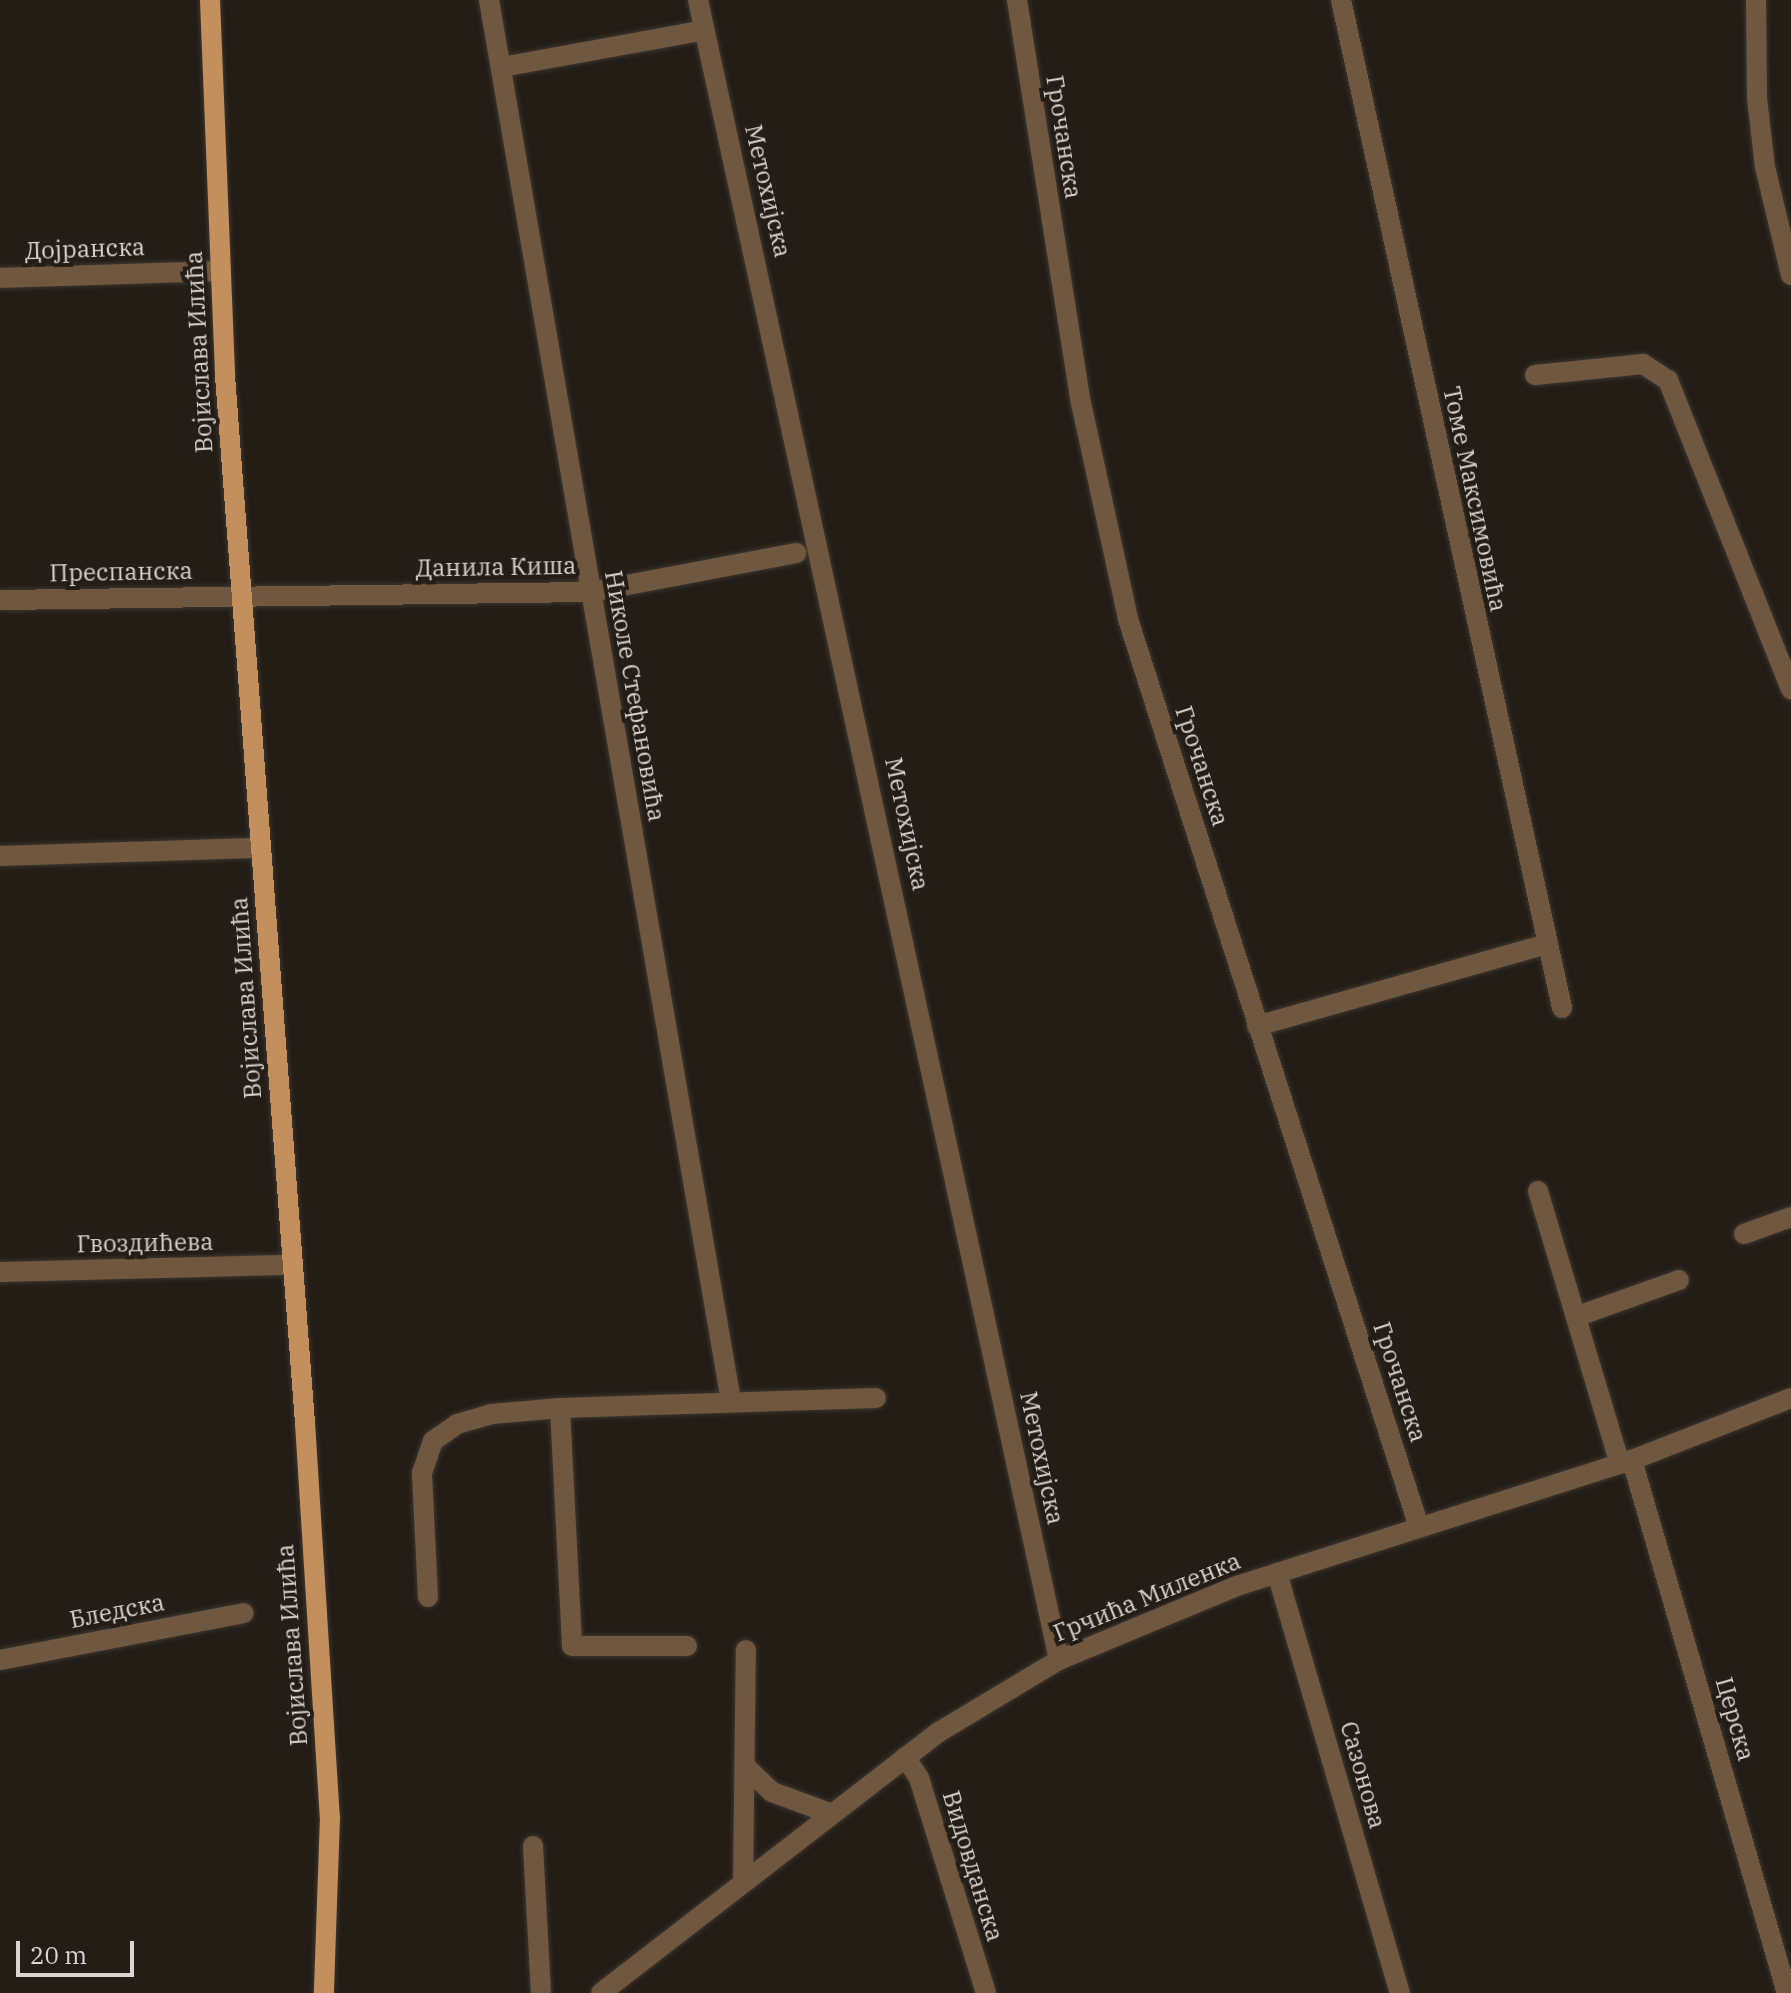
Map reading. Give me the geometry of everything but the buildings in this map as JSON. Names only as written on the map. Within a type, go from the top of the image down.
[{"type":"main road","name":"Војислава Илића","points":[[210,0],[219,271],[330,1817],[324,1993]]},
{"type":"street","name":"Николе Стефановића","points":[[489,0],[731,1401]]},
{"type":"street","name":"Метохијска","points":[[698,0],[815,518],[1059,1660]]},
{"type":"street","name":"Грочанска","points":[[1017,0],[1079,388],[1112,554],[1257,1026],[1419,1527]]},
{"type":"street","name":"Томе Максимовића","points":[[1341,0],[1562,1008]]},
{"type":"street","points":[[1756,0],[1757,98],[1764,154],[1791,275]]},
{"type":"street","points":[[502,67],[705,30]]},
{"type":"street","name":"Дојранска","points":[[0,278],[219,271]]},
{"type":"street","points":[[1535,375],[1643,364],[1668,380],[1791,689]]},
{"type":"street","name":"Данила Киша","points":[[242,597],[590,592],[796,553]]},
{"type":"street","name":"Преспанска","points":[[0,600],[242,597]]},
{"type":"street","points":[[0,856],[261,848]]},
{"type":"street","points":[[1257,1026],[1547,944]]},
{"type":"street","name":"Церска","points":[[1538,1191],[1626,1462],[1787,1993]]},
{"type":"street","points":[[1744,1234],[1791,1217]]},
{"type":"street","name":"Гвоздићева","points":[[0,1272],[292,1265]]},
{"type":"street","points":[[1578,1316],[1679,1280]]},
{"type":"street","points":[[428,1597],[422,1473],[433,1441],[472,1418],[560,1408],[876,1398]]},
{"type":"street","name":"Грчића Миленка","points":[[601,1993],[625,1984],[743,1882],[905,1757],[1007,1688],[1059,1660],[1277,1573],[1626,1462],[1791,1398]]},
{"type":"street","points":[[560,1408],[572,1646],[687,1646]]},
{"type":"street","name":"Сазонова","points":[[1277,1573],[1400,1993]]},
{"type":"street","name":"Бледска","points":[[0,1660],[243,1613]]},
{"type":"street","points":[[743,1882],[746,1650]]},
{"type":"street","name":"Видовданска","points":[[905,1757],[919,1778],[986,1993]]},
{"type":"street","points":[[745,1766],[772,1792],[832,1814]]},
{"type":"street","points":[[533,1846],[541,1993]]}]
